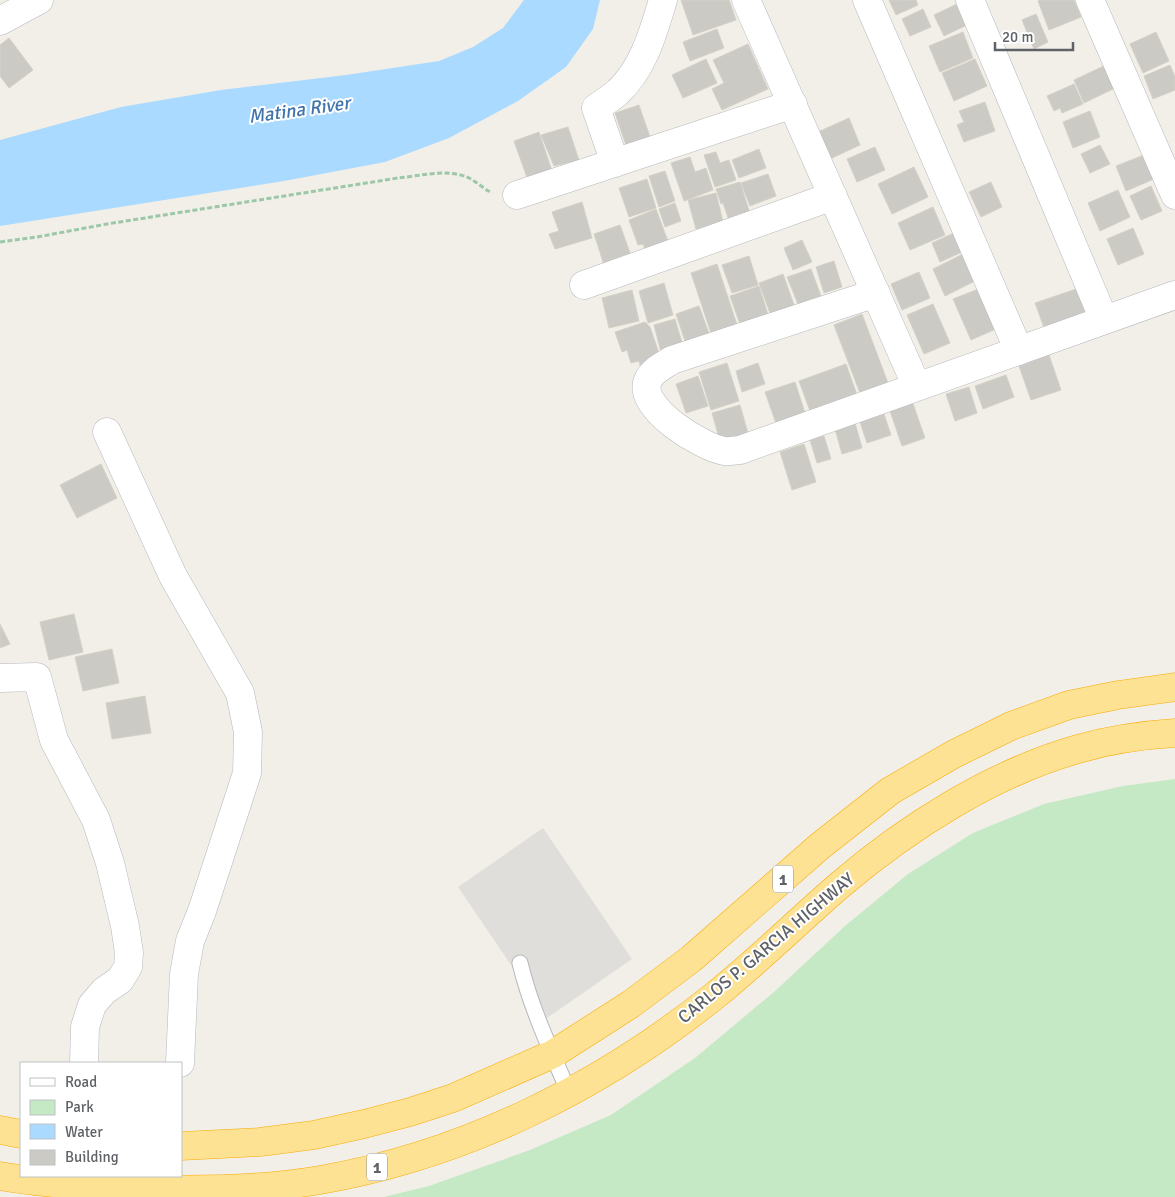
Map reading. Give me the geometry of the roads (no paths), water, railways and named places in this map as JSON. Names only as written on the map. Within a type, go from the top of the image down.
[{"type":"highway","name":"1","points":[[182,1146],[260,1142],[314,1135],[364,1124],[453,1098],[553,1054],[631,1004],[691,959],[820,846],[890,791],[954,754],[1011,726],[1052,711],[1069,705],[1118,695],[1175,687]]},
{"type":"highway","name":"CARLOS P. GARCIA HIGHWAY","points":[[0,1176],[31,1181],[176,1183],[262,1187],[319,1180],[372,1169],[419,1156],[465,1140],[570,1093],[650,1043],[713,997],[842,883],[909,830],[970,795],[1024,769],[1078,749],[1123,739],[1175,733]]},
{"type":"highway","points":[[0,1130],[20,1134]]},
{"type":"street","points":[[0,22],[39,0]]},
{"type":"street","points":[[615,162],[596,108],[617,93],[632,76],[648,47],[663,0]]},
{"type":"street","points":[[746,0],[917,387]]},
{"type":"street","points":[[867,0],[1019,351]]},
{"type":"street","points":[[970,0],[1104,320]]},
{"type":"street","points":[[1090,0],[1175,194]]},
{"type":"street","points":[[517,195],[793,104]]},
{"type":"street","points":[[584,285],[832,196]]},
{"type":"street","points":[[876,293],[672,360],[655,370],[648,380],[646,390],[651,402],[665,418],[706,445],[726,451],[740,450],[1175,295]]},
{"type":"street","points":[[107,432],[173,576],[240,694],[248,732],[247,773],[190,941],[184,974],[180,1062]]},
{"type":"street","points":[[0,678],[37,677],[54,740],[96,820],[110,863],[125,926],[129,953],[128,967],[120,980],[104,991],[92,1005],[85,1027],[84,1062]]},
{"type":"lane","points":[[520,963],[536,1016],[570,1093]]},
{"type":"water","name":"Matina River","points":[[524,0],[600,0],[593,29],[566,67],[518,101],[449,138],[385,162],[284,181],[0,226],[0,140],[121,107],[221,90],[346,75],[439,61],[473,47],[503,28]]}]
